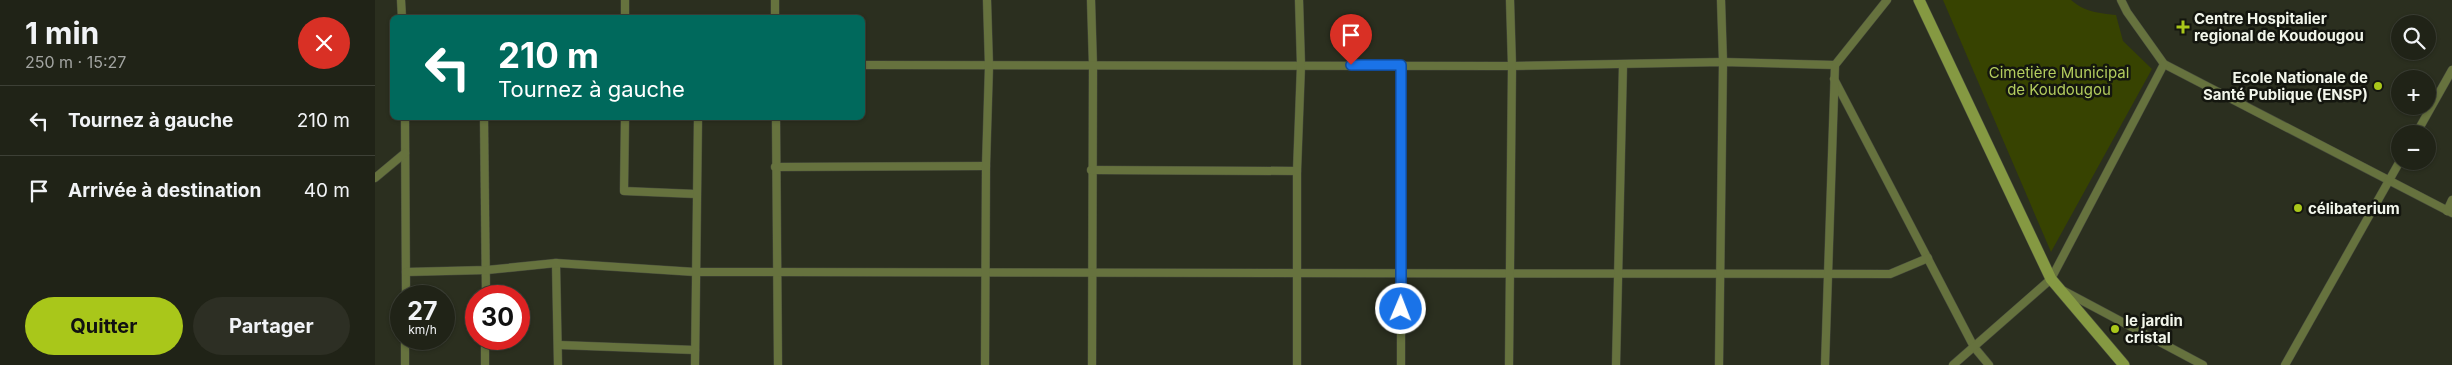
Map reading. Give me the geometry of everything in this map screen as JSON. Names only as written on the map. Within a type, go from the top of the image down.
[{"type":"street","points":[[401,0],[402,15]]},
{"type":"street","points":[[625,0],[625,15]]},
{"type":"street","points":[[775,0],[775,15]]},
{"type":"street","points":[[985,365],[987,273],[985,166],[989,66],[987,0]]},
{"type":"street","points":[[1091,0],[1093,66],[1091,170],[1092,365]]},
{"type":"street","points":[[1297,365],[1297,171],[1301,66],[1299,0]]},
{"type":"street","points":[[1509,365],[1512,66],[1510,0]]},
{"type":"street","points":[[1719,365],[1723,62],[1721,0]]},
{"type":"street","points":[[1825,365],[1833,77],[1835,64],[1887,0]]},
{"type":"street","points":[[1919,0],[2051,279],[2124,365]]},
{"type":"street","points":[[2121,0],[2127,12],[2164,64],[2449,212],[2452,200]]},
{"type":"street","points":[[865,65],[1512,66],[1723,62],[1835,64]]},
{"type":"street","points":[[1953,365],[2051,279],[2164,64]]},
{"type":"street","points":[[1401,65],[1401,365]]},
{"type":"street","points":[[1616,365],[1623,65]]},
{"type":"street","points":[[2421,125],[2452,70]]},
{"type":"street","points":[[1833,77],[1974,347],[1989,365]]},
{"type":"street","points":[[405,120],[406,285]]},
{"type":"street","points":[[485,120],[486,285]]},
{"type":"street","points":[[625,120],[624,191],[695,194]]},
{"type":"street","points":[[695,365],[695,194],[698,120]]},
{"type":"street","points":[[775,120],[778,365]]},
{"type":"street","points":[[375,178],[405,153]]},
{"type":"street","points":[[775,167],[985,166]]},
{"type":"street","points":[[1091,170],[1297,171]]},
{"type":"street","points":[[2285,365],[2395,170]]},
{"type":"street","points":[[406,272],[487,270],[556,264],[695,272],[1890,274],[1928,258]]},
{"type":"street","points":[[556,264],[558,365]]},
{"type":"street","points":[[2060,290],[2203,365]]},
{"type":"street","points":[[559,346],[695,350]]},
{"type":"street","points":[[405,350],[405,365]]},
{"type":"street","points":[[485,350],[485,365]]},
{"type":"green space","name":"Cimetière Municipal de Koudougou","points":[[1943,0],[2071,0],[2098,13],[2116,15],[2123,41],[2152,69],[2051,252]]},
{"type":"place","name":"Centre Hospitalier regional de Koudougou","points":[[2183,27]]},
{"type":"place","name":"Ecole Nationale de Santé Publique (ENSP)","points":[[2378,86]]},
{"type":"place","name":"célibaterium","points":[[2298,208]]},
{"type":"place","name":"le jardin cristal","points":[[2115,329]]},
{"type":"route","points":[[1351,65],[1401,65],[1401,309]]}]
